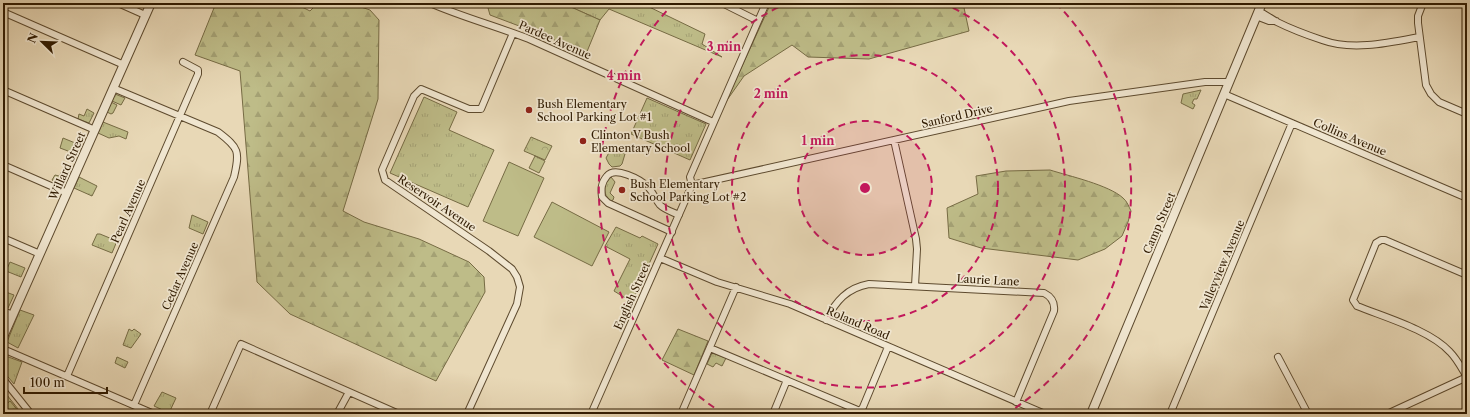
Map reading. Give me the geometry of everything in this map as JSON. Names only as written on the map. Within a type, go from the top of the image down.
[{"type":"street","points":[[118,3],[145,15]]},
{"type":"street","name":"Willard Street","points":[[3,337],[151,3]]},
{"type":"street","name":"Pardee Avenue","points":[[430,3],[460,16],[513,33],[713,122]]},
{"type":"street","points":[[722,3],[758,21]]},
{"type":"street","name":"English Street","points":[[591,414],[672,232],[692,185],[690,180],[691,173],[766,3]]},
{"type":"street","name":"Camp Street","points":[[1091,414],[1262,3]]},
{"type":"street","points":[[1423,3],[1418,16],[1424,80],[1428,90],[1435,98],[1443,104],[1467,114]]},
{"type":"street","points":[[3,12],[124,64]]},
{"type":"street","points":[[1257,14],[1269,21],[1276,21],[1323,41],[1339,44],[1356,46],[1419,37]]},
{"type":"street","name":"Reservoir Avenue","points":[[467,414],[517,304],[520,287],[517,277],[512,269],[490,251],[384,180],[382,170],[414,96],[421,89],[469,109],[481,109],[513,33]]},
{"type":"street","name":"Pearl Avenue","points":[[67,376],[199,72],[183,62]]},
{"type":"street","name":"Sanford Drive","points":[[692,185],[1069,101],[1204,82],[1229,82]]},
{"type":"street","points":[[113,88],[180,116]]},
{"type":"street","points":[[3,90],[95,130]]},
{"type":"street","name":"Collins Avenue","points":[[1224,94],[1467,198]]},
{"type":"street","name":"Cedar Avenue","points":[[134,405],[234,177],[238,154],[229,141],[218,132],[180,116]]},
{"type":"street","name":"Valleyview Avenue","points":[[1170,414],[1292,123]]},
{"type":"street","points":[[894,140],[916,239],[917,249],[915,286]]},
{"type":"street","points":[[3,165],[67,193]]},
{"type":"street","points":[[672,232],[608,203],[602,197],[601,188],[603,183],[607,176],[612,172],[618,172],[641,181],[650,188],[662,206],[679,215]]},
{"type":"street","points":[[3,238],[40,254]]},
{"type":"street","points":[[1387,414],[1467,377],[1456,358],[1438,341],[1426,334],[1355,304],[1354,297],[1376,243],[1381,240],[1385,240],[1467,275]]},
{"type":"street","name":"Roland Road","points":[[660,258],[705,278],[784,302],[1045,414]]},
{"type":"street","name":"Laurie Lane","points":[[826,320],[834,305],[840,298],[855,288],[869,284],[1044,293],[1050,298],[1054,306],[1054,311],[1016,402]]},
{"type":"street","points":[[681,414],[736,288]]},
{"type":"street","points":[[3,311],[13,315]]},
{"type":"street","points":[[210,414],[241,344],[399,414]]},
{"type":"street","points":[[859,412],[888,347]]},
{"type":"street","points":[[710,348],[859,412],[867,414]]},
{"type":"street","points":[[3,349],[154,414]]},
{"type":"street","points":[[1278,357],[1308,414]]},
{"type":"street","points":[[3,379],[31,414]]},
{"type":"street","points":[[773,414],[787,380]]},
{"type":"street","points":[[337,414],[349,392]]},
{"type":"green space","points":[[216,3],[294,3],[310,11],[318,3],[349,3],[370,10],[379,20],[378,99],[343,211],[364,222],[419,239],[469,262],[484,277],[485,292],[436,381],[290,314],[257,282],[240,71],[195,55]]},
{"type":"green space","points":[[489,3],[562,3],[600,20],[586,54],[543,35],[490,15],[488,8]]},
{"type":"green space","points":[[562,3],[641,3],[705,34],[702,44],[722,57],[609,9],[600,20]]},
{"type":"green space","points":[[771,3],[963,3],[969,31],[869,59],[808,57],[792,45],[744,76],[725,103]]},
{"type":"green space","points":[[1201,90],[1197,99],[1194,99],[1192,103],[1195,105],[1193,109],[1181,103],[1183,94]]},
{"type":"green space","points":[[115,94],[125,98],[121,105],[112,101]]},
{"type":"green space","points":[[424,97],[457,112],[449,130],[494,150],[468,207],[390,173]]},
{"type":"green space","points":[[647,98],[706,124],[690,160],[631,134]]},
{"type":"green space","points":[[111,102],[117,105],[111,114],[107,112]]},
{"type":"green space","points":[[87,109],[94,113],[89,123],[78,119],[79,114],[84,116]]},
{"type":"green space","points":[[103,122],[128,132],[126,139],[119,136],[109,138],[98,133]]},
{"type":"green space","points":[[531,137],[552,146],[545,160],[524,151]]},
{"type":"green space","points":[[63,138],[80,145],[76,154],[60,148]]},
{"type":"green space","points":[[612,147],[625,154],[620,166],[612,167],[606,158]]},
{"type":"green space","points":[[535,156],[545,161],[539,173],[529,168]]},
{"type":"green space","points":[[509,162],[544,178],[518,236],[483,221]]},
{"type":"green space","points":[[1050,170],[1099,185],[1117,193],[1124,199],[1131,211],[1122,236],[1105,249],[1078,260],[981,248],[949,238],[947,208],[978,194],[976,176],[1006,171]]},
{"type":"green space","points":[[62,171],[67,173],[62,185],[52,180],[55,175],[59,176]]},
{"type":"green space","points":[[79,177],[97,186],[92,196],[74,188]]},
{"type":"green space","points":[[611,177],[615,182],[610,193],[614,197],[611,201],[606,195],[605,186]]},
{"type":"green space","points":[[552,202],[609,232],[592,266],[534,237]]},
{"type":"green space","points":[[192,215],[208,222],[203,234],[189,228]]},
{"type":"green space","points":[[616,227],[640,238],[642,236],[658,244],[632,302],[614,291],[630,259],[605,246]]},
{"type":"green space","points":[[97,234],[117,241],[112,253],[92,245]]},
{"type":"green space","points":[[10,262],[25,268],[21,277],[6,271]]},
{"type":"green space","points":[[3,291],[14,295],[8,308],[3,306]]},
{"type":"green space","points":[[20,310],[34,315],[18,348],[7,342]]},
{"type":"green space","points":[[129,329],[132,331],[134,329],[141,334],[131,348],[123,345]]},
{"type":"green space","points":[[678,329],[708,341],[694,375],[662,360]]},
{"type":"green space","points":[[712,353],[726,358],[722,366],[716,363],[713,367],[707,364]]},
{"type":"green space","points":[[3,355],[22,362],[14,384],[3,371]]},
{"type":"green space","points":[[117,357],[128,362],[125,368],[115,363]]},
{"type":"green space","points":[[3,390],[22,414],[3,414]]},
{"type":"green space","points":[[162,392],[176,398],[169,413],[154,406]]},
{"type":"green space","points":[[10,401],[20,413],[19,414],[3,414],[3,407]]},
{"type":"place","name":"Bush Elementary School Parking Lot #1","points":[[529,110]]},
{"type":"place","name":"Clinton V Bush Elementary School","points":[[583,141]]},
{"type":"place","name":"Bush Elementary School Parking Lot #2","points":[[622,190]]}]
